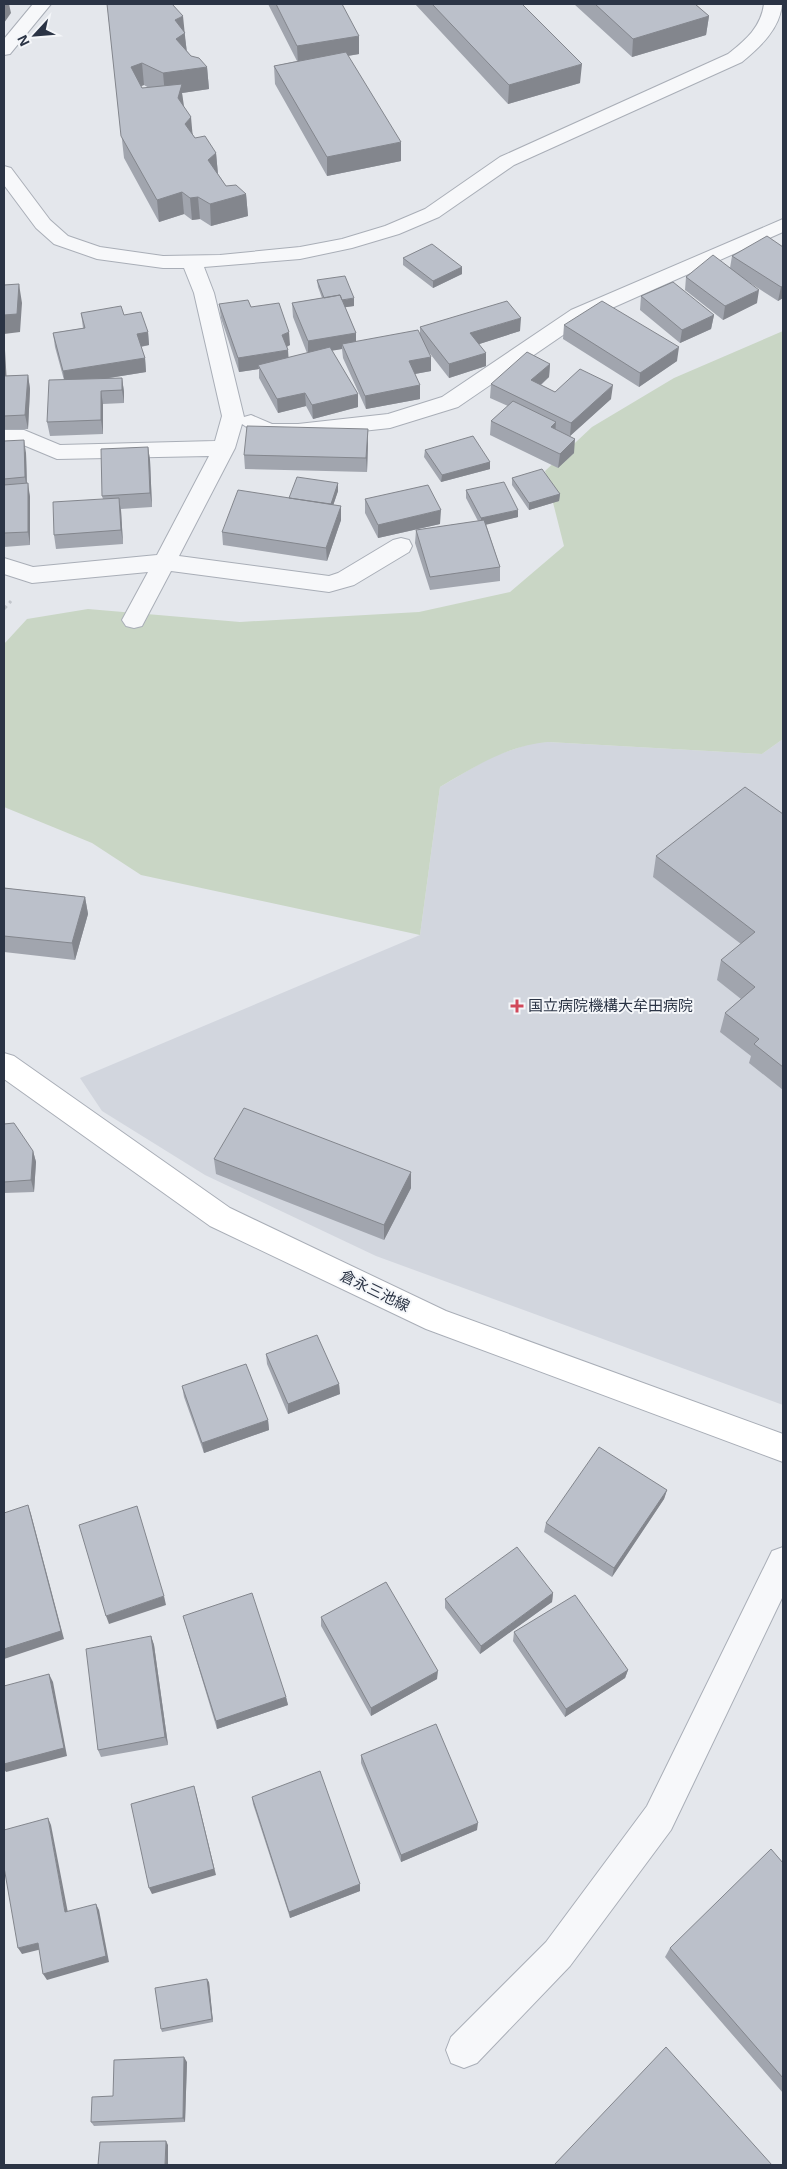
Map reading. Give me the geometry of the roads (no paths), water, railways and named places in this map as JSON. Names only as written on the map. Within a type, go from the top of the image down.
[{"type":"main road","name":"倉永三池線","points":[[4,1064],[220,1217],[436,1320],[783,1448]]},
{"type":"street","points":[[4,50],[42,4]]},
{"type":"street","points":[[4,172],[43,224],[61,240],[97,253],[163,262],[220,261],[300,253],[345,244],[392,230],[432,213],[507,161],[735,58],[760,37],[773,11],[773,4]]},
{"type":"street","points":[[251,422],[268,430],[298,430],[390,421],[450,402],[578,315],[783,225]]},
{"type":"street","points":[[134,620],[224,448],[233,416],[204,293],[192,262]]},
{"type":"street","points":[[4,437],[24,438],[57,452],[224,448]]},
{"type":"street","points":[[4,566],[32,575],[165,562],[329,584],[346,579],[402,546]]},
{"type":"street","points":[[464,2050],[558,1954],[659,1818],[783,1562]]},
{"type":"place","name":"国立病院機構大牟田病院","points":[[517,1006]]}]
